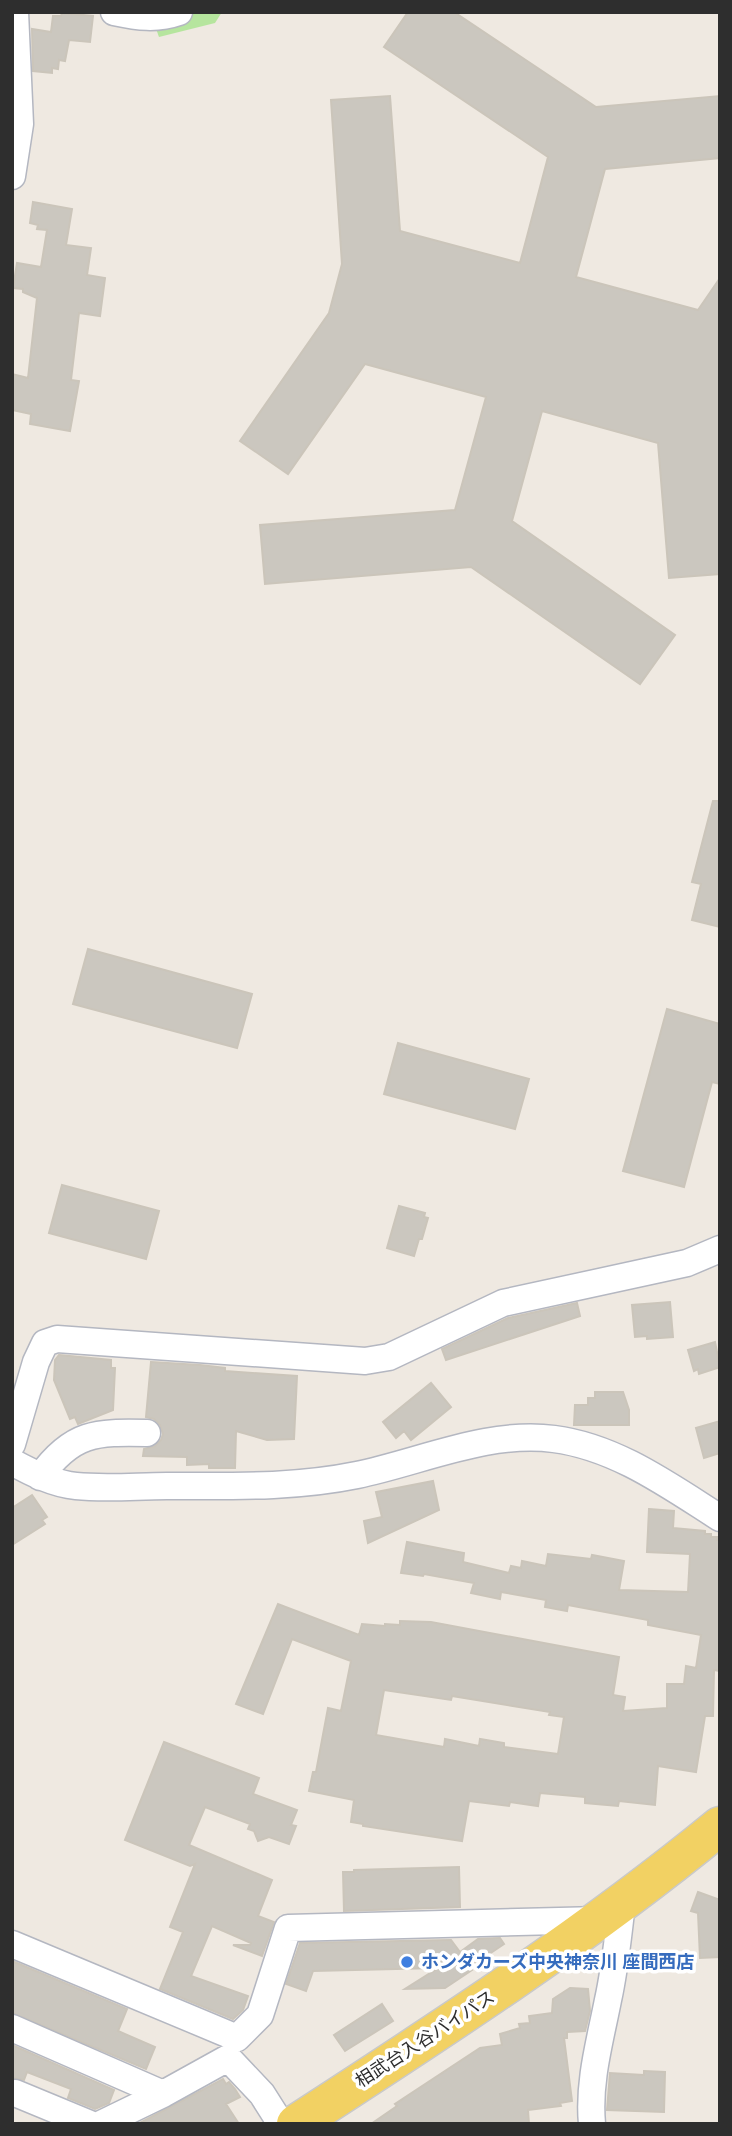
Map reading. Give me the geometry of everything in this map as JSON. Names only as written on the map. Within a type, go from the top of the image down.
[{"type":"main road","name":"相武台入谷バイパス","points":[[296,2124],[456,2021],[711,1841]]},
{"type":"street","points":[[12,176],[20,124],[15,12]]},
{"type":"street","points":[[114,12],[143,19],[163,18],[179,12]]},
{"type":"street","points":[[12,1444],[36,1362],[45,1343],[57,1339],[365,1361],[389,1357],[503,1303],[687,1263],[720,1249]]},
{"type":"street","points":[[40,1476],[54,1457],[89,1435],[114,1432],[147,1433]]},
{"type":"street","points":[[12,1462],[40,1476],[75,1486],[272,1486],[356,1475],[497,1440],[527,1436],[595,1447],[638,1466],[720,1518]]},
{"type":"street","points":[[12,1944],[237,2038],[260,2015],[288,1928],[611,1912],[609,1997],[595,2064],[592,2124]]},
{"type":"street","points":[[12,2028],[163,2094]]},
{"type":"street","points":[[101,2124],[228,2058],[262,2094],[281,2124]]},
{"type":"street","points":[[26,2106],[90,2124]]},
{"type":"green space","points":[[150,12],[222,12],[215,23],[159,37]]},
{"type":"building","points":[[408,12],[454,12],[596,107],[720,96],[720,158],[605,169],[576,277],[698,310],[720,278],[720,574],[669,578],[658,443],[542,411],[512,521],[675,635],[640,684],[471,567],[265,584],[260,525],[455,510],[486,397],[365,364],[288,474],[240,441],[329,313],[342,264],[331,100],[390,96],[400,231],[520,263],[548,157],[384,47]]},
{"type":"building","points":[[62,13],[93,16],[90,42],[69,40],[65,61],[59,60],[58,69],[52,68],[52,73],[33,71],[32,29],[51,32],[53,16],[61,16]]},
{"type":"building","points":[[33,202],[72,209],[66,245],[91,248],[87,275],[105,278],[100,316],[79,313],[71,380],[79,381],[70,431],[30,424],[31,414],[12,410],[12,374],[28,378],[37,298],[23,292],[23,289],[13,288],[17,263],[41,267],[47,230],[37,229],[38,225],[30,223]]},
{"type":"building","points":[[713,801],[720,801],[720,927],[692,920],[701,884],[692,882]]},
{"type":"building","points":[[88,949],[252,994],[237,1048],[73,1004]]},
{"type":"building","points":[[667,1009],[720,1024],[720,1084],[712,1082],[684,1187],[623,1171]]},
{"type":"building","points":[[398,1043],[529,1079],[515,1129],[384,1094]]},
{"type":"building","points":[[62,1185],[159,1211],[146,1259],[49,1233]]},
{"type":"building","points":[[399,1206],[425,1213],[424,1217],[428,1218],[414,1256],[387,1248]]},
{"type":"building","points":[[670,1302],[673,1337],[635,1337],[632,1305]]},
{"type":"building","points":[[577,1303],[580,1316],[446,1360],[442,1349],[508,1318]]},
{"type":"building","points":[[715,1342],[720,1367],[699,1374],[698,1369],[694,1371],[688,1350]]},
{"type":"building","points":[[59,1355],[111,1360],[111,1368],[115,1368],[113,1410],[78,1424],[75,1417],[70,1419],[54,1380],[55,1360]]},
{"type":"building","points":[[151,1362],[297,1376],[294,1439],[267,1440],[236,1431],[235,1468],[209,1468],[209,1464],[187,1465],[187,1457],[143,1456],[144,1449],[155,1446],[163,1434],[154,1419],[146,1417]]},
{"type":"building","points":[[431,1383],[451,1407],[411,1440],[404,1431],[396,1438],[383,1422]]},
{"type":"building","points":[[595,1392],[623,1392],[629,1410],[629,1425],[574,1425],[575,1405],[588,1405],[588,1398],[595,1398]]},
{"type":"building","points":[[720,1421],[720,1453],[704,1458],[696,1428]]},
{"type":"building","points":[[433,1481],[439,1510],[368,1543],[364,1521],[382,1517],[376,1492]]},
{"type":"building","points":[[32,1495],[47,1517],[42,1520],[45,1524],[12,1545],[12,1508]]},
{"type":"building","points":[[649,1509],[674,1511],[673,1528],[705,1531],[705,1534],[711,1534],[711,1537],[720,1540],[720,1671],[714,1670],[713,1716],[705,1716],[696,1772],[658,1766],[655,1805],[619,1801],[618,1806],[585,1803],[585,1797],[540,1793],[538,1806],[469,1801],[462,1841],[363,1826],[351,1822],[354,1800],[309,1791],[313,1772],[316,1772],[328,1708],[341,1711],[351,1661],[292,1639],[263,1714],[236,1704],[278,1604],[359,1635],[362,1624],[385,1626],[400,1625],[400,1621],[431,1622],[619,1657],[613,1695],[625,1697],[623,1711],[667,1708],[667,1684],[684,1684],[686,1666],[696,1668],[701,1635],[648,1625],[648,1620],[568,1605],[567,1611],[545,1607],[546,1600],[501,1592],[500,1599],[471,1593],[474,1583],[424,1574],[401,1573],[407,1542],[464,1553],[463,1562],[509,1573],[511,1566],[521,1568],[522,1561],[546,1566],[548,1554],[591,1559],[592,1555],[624,1561],[619,1590],[688,1592],[690,1554],[647,1552]],"holes":[[[384,1690],[451,1700],[452,1696],[550,1712],[549,1715],[564,1717],[558,1754],[504,1747],[504,1743],[480,1739],[479,1746],[445,1739],[444,1747],[376,1735]]]},
{"type":"building","points":[[164,1742],[259,1778],[253,1794],[297,1810],[291,1825],[296,1826],[289,1844],[269,1837],[258,1841],[254,1831],[248,1829],[250,1824],[205,1807],[189,1845],[272,1880],[258,1916],[274,1922],[262,1956],[233,1945],[251,1943],[212,1926],[191,1976],[248,1996],[243,2010],[233,2019],[160,1989],[183,1932],[170,1927],[195,1864],[190,1866],[125,1840]]},
{"type":"building","points":[[459,1867],[460,1907],[344,1911],[343,1872]]},
{"type":"building","points":[[698,1892],[720,1900],[720,1957],[700,1958],[698,1913],[691,1911]]},
{"type":"building","points":[[500,1938],[504,1944],[445,1988],[405,1989],[438,1968],[313,1971],[306,1991],[286,1984],[300,1943],[451,1940],[460,1952],[478,1939]]},
{"type":"building","points":[[12,1961],[127,2009],[118,2031],[155,2047],[146,2069],[12,2013]]},
{"type":"building","points":[[570,1988],[588,1989],[590,2011],[585,2031],[567,2032],[567,2038],[564,2038],[572,2101],[560,2103],[561,2106],[528,2110],[529,2124],[371,2124],[397,2106],[395,2104],[480,2048],[502,2045],[500,2034],[520,2028],[519,2024],[530,2023],[529,2016],[552,2013],[553,1999]]},
{"type":"building","points":[[382,2004],[393,2021],[345,2051],[334,2035]]},
{"type":"building","points":[[12,2045],[114,2090],[109,2103],[95,2109],[68,2098],[71,2089],[27,2072],[24,2080],[12,2078]]},
{"type":"building","points":[[644,2071],[665,2072],[664,2112],[607,2110],[610,2073],[644,2075]]},
{"type":"building","points":[[223,2079],[226,2084],[229,2082],[240,2097],[226,2104],[239,2124],[138,2124]]},
{"type":"place","name":"ホンダカーズ中央神奈川 座間西店","points":[[407,1962]]}]
